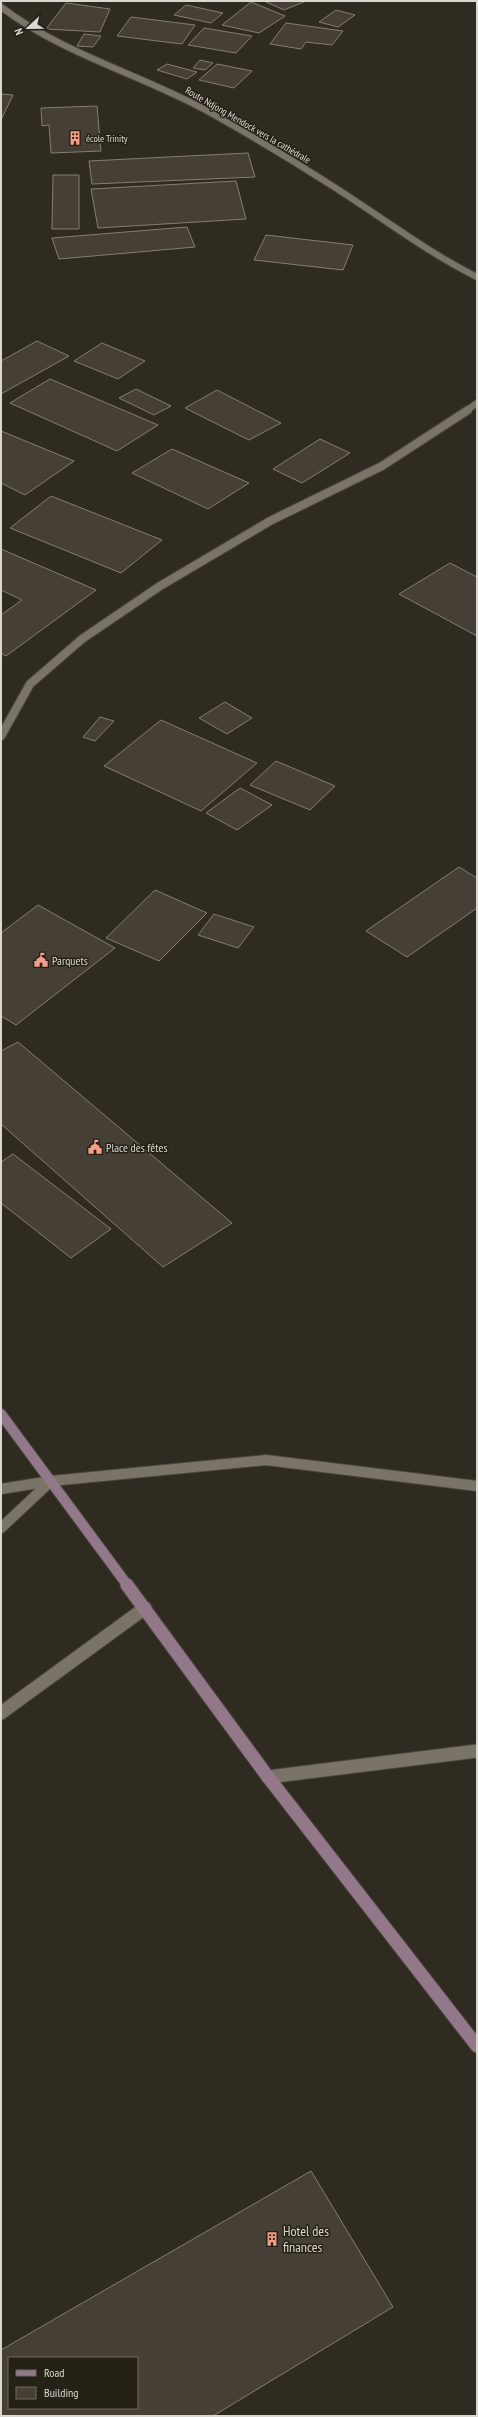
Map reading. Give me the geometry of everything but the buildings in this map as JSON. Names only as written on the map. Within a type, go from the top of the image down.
[{"type":"street","name":"Route Ndjong Mendock vers la cathédrale","points":[[1,6],[18,20],[53,40],[158,85],[211,112],[330,184],[443,260],[477,277]]},
{"type":"street","points":[[1,736],[30,684],[82,639],[167,582],[270,521],[382,466],[429,437],[477,403]]},
{"type":"street","points":[[1,1414],[268,1777],[477,2046]]},
{"type":"street","points":[[1,1489],[51,1481],[266,1460],[477,1486]]},
{"type":"street","points":[[1,1528],[51,1481]]},
{"type":"street","points":[[1,1713],[144,1608]]},
{"type":"street","points":[[268,1777],[477,1751]]},
{"type":"place","name":"école Trinity","points":[[75,138]]},
{"type":"place","name":"Parquets","points":[[41,960]]},
{"type":"place","name":"Place des fêtes","points":[[95,1147]]},
{"type":"place","name":"Hotel des finances","points":[[272,2239]]}]
